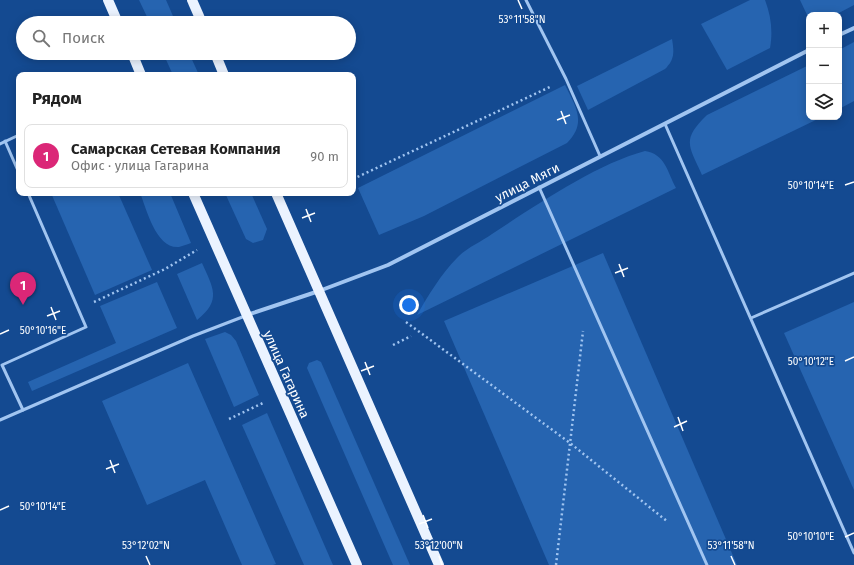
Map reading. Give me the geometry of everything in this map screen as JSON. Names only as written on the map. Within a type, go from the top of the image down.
[{"type":"main road","points":[[108,0],[115,16]]},
{"type":"main road","points":[[192,0],[199,16]]},
{"type":"main road","points":[[135,60],[140,72]]},
{"type":"main road","points":[[218,60],[223,72]]},
{"type":"main road","name":"улица Гагарина","points":[[194,196],[357,565]]},
{"type":"main road","points":[[277,196],[439,565]]},
{"type":"street","points":[[842,34],[854,28]]},
{"type":"street","name":"улица Мяги","points":[[247,315],[319,291],[388,265],[806,52]]},
{"type":"lane","points":[[526,0],[566,80],[600,156]]},
{"type":"lane","points":[[665,124],[854,552]]},
{"type":"lane","points":[[0,144],[16,137]]},
{"type":"lane","points":[[6,141],[16,166]]},
{"type":"lane","points":[[539,187],[707,565]]},
{"type":"lane","points":[[23,410],[2,365],[86,327],[29,196]]},
{"type":"lane","points":[[751,318],[854,273]]},
{"type":"lane","points":[[0,420],[193,336],[247,315]]},
{"type":"path","points":[[356,178],[566,80]]},
{"type":"path","points":[[78,310],[165,269],[204,246]]},
{"type":"path","points":[[556,565],[588,295]]},
{"type":"path","points":[[406,322],[570,443],[698,546]]},
{"type":"path","points":[[393,345],[412,336]]},
{"type":"path","points":[[229,419],[264,403]]},
{"type":"shaded area","points":[[139,0],[166,0],[173,16],[147,16]]},
{"type":"shaded area","points":[[750,0],[765,0],[771,24],[770,48],[727,70],[701,24]]},
{"type":"shaded area","points":[[800,0],[854,0],[854,5],[841,12],[806,13]]},
{"type":"shaded area","points":[[672,39],[673,55],[671,62],[665,69],[588,110],[577,86]]},
{"type":"shaded area","points":[[854,42],[854,101],[842,107],[842,84],[842,48]]},
{"type":"shaded area","points":[[166,60],[192,60],[198,72],[172,72]]},
{"type":"shaded area","points":[[806,66],[806,120],[816,120],[702,175],[691,150],[690,144],[693,131],[707,115]]},
{"type":"shaded area","points":[[565,85],[578,115],[577,129],[567,143],[424,216],[379,235],[358,188]]},
{"type":"shaded area","points":[[645,151],[657,156],[665,164],[676,188],[417,315],[440,278],[451,264],[465,251],[566,187],[606,166],[626,157]]},
{"type":"shaded area","points":[[52,196],[119,196],[152,270],[95,295]]},
{"type":"shaded area","points":[[141,196],[171,196],[191,243],[179,247],[171,246],[164,242],[158,235],[149,218]]},
{"type":"shaded area","points":[[226,196],[252,196],[267,229],[263,240],[253,243],[246,239]]},
{"type":"shaded area","points":[[603,253],[737,565],[549,565],[444,321]]},
{"type":"shaded area","points":[[202,263],[213,293],[210,306],[197,320],[177,274]]},
{"type":"shaded area","points":[[157,282],[177,328],[32,391],[28,382],[116,343],[100,306]]},
{"type":"shaded area","points":[[854,302],[854,490],[784,333]]},
{"type":"shaded area","points":[[225,332],[231,335],[236,341],[259,395],[234,407],[205,339]]},
{"type":"shaded area","points":[[317,360],[321,362],[410,565],[393,565],[307,368],[309,363]]},
{"type":"shaded area","points":[[188,363],[276,564],[242,565],[205,480],[147,505],[102,401]]},
{"type":"shaded area","points":[[267,413],[333,565],[304,565],[242,425]]},
{"type":"place","name":"Самарская Сетевая Компания","points":[[23,305]]}]
